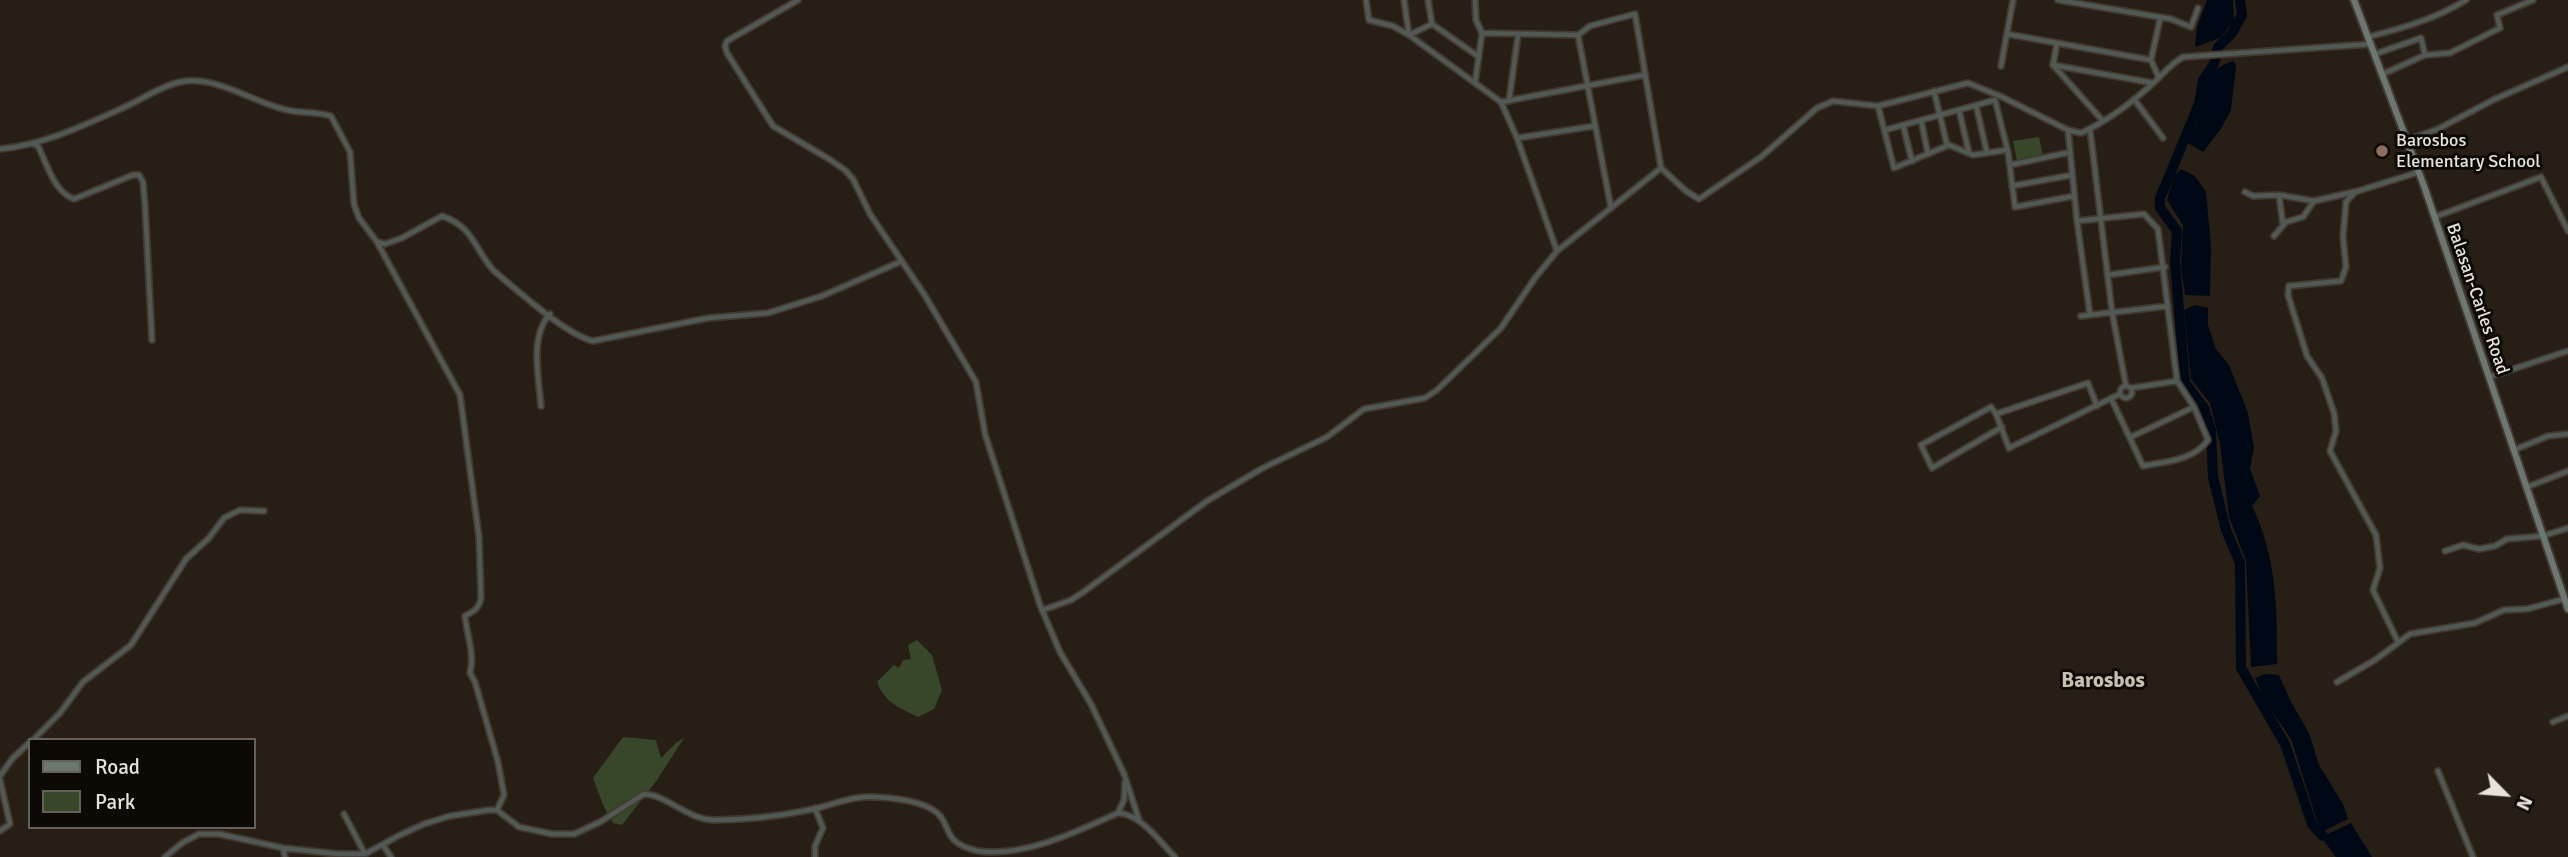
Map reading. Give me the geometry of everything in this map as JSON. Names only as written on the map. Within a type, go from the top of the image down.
[{"type":"main road","name":"Balasan-Carles Road","points":[[2354,0],[2435,217],[2568,609]]},
{"type":"street","points":[[797,0],[727,41],[727,53],[773,126],[845,170],[853,179],[870,214],[976,382],[985,434],[1042,610],[1060,652],[1091,704],[1124,774],[1139,820]]},
{"type":"street","points":[[1366,0],[1369,20],[1393,26],[1409,35],[1501,102],[1517,138],[1557,251]]},
{"type":"street","points":[[1404,0],[1409,35]]},
{"type":"street","points":[[1428,0],[1432,24],[1479,57]]},
{"type":"street","points":[[1475,0],[1476,20],[1482,33],[1475,83]]},
{"type":"street","points":[[2001,66],[2013,0]]},
{"type":"street","points":[[2057,0],[2171,19],[2191,27],[2198,8]]},
{"type":"street","points":[[1482,33],[1578,36],[1590,26],[1634,14],[1661,168],[1699,199],[1761,157],[1817,108],[1833,101],[1878,106],[1968,83],[2068,130],[2081,133],[2134,99],[2154,83],[2171,64],[2183,58],[2370,41],[2443,14],[2466,0]]},
{"type":"street","points":[[2383,74],[2425,55],[2449,53],[2500,28],[2497,15],[2533,0]]},
{"type":"street","points":[[2159,78],[2151,60],[2160,19]]},
{"type":"street","points":[[1409,35],[1432,24]]},
{"type":"street","points":[[2007,34],[2151,60]]},
{"type":"street","points":[[1509,101],[1518,35]]},
{"type":"street","points":[[1578,36],[1611,208]]},
{"type":"street","points":[[2375,54],[2421,38],[2425,55]]},
{"type":"street","points":[[2053,65],[2057,43]]},
{"type":"street","points":[[2053,65],[2154,83]]},
{"type":"street","points":[[2053,65],[2103,121]]},
{"type":"street","points":[[2407,141],[2568,67]]},
{"type":"street","points":[[1501,102],[1644,75]]},
{"type":"street","points":[[0,149],[33,144],[128,106],[161,88],[182,82],[201,82],[223,88],[284,110],[318,112],[331,116],[350,152],[354,204],[359,218],[377,242],[460,395],[480,537],[481,604],[465,616],[467,638],[474,658],[470,673],[475,681],[498,762],[503,795],[497,810]]},
{"type":"street","points":[[1934,91],[1947,145]]},
{"type":"street","points":[[2134,99],[2163,138]]},
{"type":"street","points":[[1885,130],[1994,100],[2008,150],[2015,207],[2074,196]]},
{"type":"street","points":[[1976,105],[1987,153]]},
{"type":"street","points":[[1878,106],[1894,169],[1947,145],[1969,153],[2008,150]]},
{"type":"street","points":[[1959,110],[1969,153]]},
{"type":"street","points":[[1921,120],[1928,154]]},
{"type":"street","points":[[1903,125],[1912,161]]},
{"type":"street","points":[[1517,138],[1595,126]]},
{"type":"street","points":[[2090,129],[2112,313],[2129,387],[2133,393],[2129,398],[2120,394]]},
{"type":"street","points":[[2068,130],[2090,314]]},
{"type":"street","points":[[33,144],[38,146],[58,188],[66,197],[74,199],[139,175],[143,182],[145,205],[152,340]]},
{"type":"street","points":[[2010,165],[2066,153]]},
{"type":"street","points":[[1042,610],[1071,600],[1207,501],[1261,469],[1327,437],[1364,409],[1425,398],[1502,328],[1535,278],[1557,251],[1661,168]]},
{"type":"street","points":[[2245,192],[2314,201],[2355,192],[2419,172]]},
{"type":"street","points":[[2011,186],[2072,174]]},
{"type":"street","points":[[2435,217],[2541,177],[2568,231]]},
{"type":"street","points":[[2355,192],[2346,202],[2343,237],[2346,267],[2341,281],[2289,286],[2288,295],[2307,356],[2322,378],[2334,413],[2336,431],[2330,452],[2376,535],[2380,568],[2373,590],[2398,642]]},
{"type":"street","points":[[2278,195],[2283,225]]},
{"type":"street","points":[[2274,236],[2286,222],[2304,217],[2314,201]]},
{"type":"street","points":[[2077,221],[2144,215],[2158,229],[2165,267],[2177,381],[2194,407],[2208,440],[2190,456],[2143,466],[2111,398]]},
{"type":"street","points":[[377,242],[385,244],[402,238],[442,216],[453,220],[466,229],[494,271],[580,338],[593,341],[708,318],[768,313],[821,296],[902,261]]},
{"type":"street","points":[[2108,275],[2165,267]]},
{"type":"street","points":[[2081,316],[2168,306]]},
{"type":"street","points":[[541,406],[537,359],[540,324],[550,314]]},
{"type":"street","points":[[2489,377],[2568,351]]},
{"type":"street","points":[[2002,427],[1932,468],[1921,445],[1991,407],[1997,414],[2002,427],[2009,447],[2098,406],[2120,394],[2122,388],[2177,381]]},
{"type":"street","points":[[1997,414],[2088,383],[2098,406]]},
{"type":"street","points":[[2131,437],[2194,407]]},
{"type":"street","points":[[2514,450],[2548,436],[2568,434]]},
{"type":"street","points":[[2526,487],[2568,471]]},
{"type":"street","points":[[34,738],[60,713],[83,682],[131,645],[186,559],[209,538],[224,518],[240,510],[264,511]]},
{"type":"street","points":[[2445,551],[2463,545],[2479,549],[2495,546],[2507,539],[2543,536],[2568,528]]},
{"type":"street","points":[[2337,682],[2375,660],[2410,634],[2475,623],[2504,610],[2527,609],[2564,599]]},
{"type":"street","points":[[2553,722],[2568,716]]},
{"type":"street","points":[[0,831],[10,824],[0,778],[12,760],[28,744]]},
{"type":"street","points":[[2438,771],[2473,857]]},
{"type":"street","points":[[1118,813],[1126,792],[1124,774]]},
{"type":"street","points":[[165,857],[182,843],[200,834],[219,834],[283,848],[365,854],[400,835],[437,820],[497,810],[519,827],[564,835],[585,830],[644,794],[709,820],[758,818],[858,797],[876,797],[922,805],[935,811],[942,818],[952,839],[960,845],[1001,855],[1023,853],[1064,839],[1118,813],[1126,813],[1139,820],[1175,857]]},
{"type":"street","points":[[815,808],[822,828],[815,846],[815,857]]},
{"type":"street","points":[[344,814],[365,854]]},
{"type":"street","points":[[383,845],[391,857]]},
{"type":"street","points":[[283,848],[285,857]]},
{"type":"green space","points":[[2039,137],[2043,156],[2017,160],[2013,141]]},
{"type":"green space","points":[[917,640],[932,655],[942,690],[934,709],[918,717],[889,700],[877,682],[894,665],[899,668],[903,660],[911,659],[908,645]]},
{"type":"green space","points":[[623,737],[656,740],[661,758],[684,738],[657,780],[622,825],[613,823],[593,778]]},
{"type":"shaded area","points":[[2207,0],[2233,0],[2234,21],[2220,38],[2195,47],[2197,27]]},
{"type":"shaded area","points":[[2234,61],[2236,66],[2231,110],[2221,129],[2203,152],[2188,143],[2199,116],[2207,84],[2218,68]]},
{"type":"shaded area","points":[[2181,169],[2195,176],[2206,192],[2211,246],[2210,296],[2185,295],[2181,268],[2183,225],[2167,200],[2174,176]]},
{"type":"shaded area","points":[[2195,305],[2208,308],[2208,325],[2216,349],[2229,365],[2248,413],[2254,448],[2250,468],[2260,496],[2252,506],[2271,564],[2276,603],[2277,664],[2251,667],[2246,561],[2229,517],[2220,444],[2210,403],[2191,379],[2184,310]]},
{"type":"shaded area","points":[[2265,674],[2279,675],[2309,733],[2319,765],[2343,804],[2348,819],[2324,831],[2317,821],[2291,739],[2265,701],[2255,678]]},
{"type":"shaded area","points":[[2351,823],[2372,857],[2336,857],[2321,837]]},
{"type":"waterway","points":[[2240,0],[2242,15],[2232,33],[2218,47],[2214,64],[2203,80],[2199,104],[2160,198],[2160,208],[2177,231],[2175,262],[2185,383],[2204,408],[2211,430],[2213,477],[2226,530],[2240,563],[2241,668],[2285,744],[2312,824],[2323,836]]},
{"type":"place","name":"Barosbos Elementary School","points":[[2382,151]]},
{"type":"district","name":"Barosbos","points":[[2103,681]]}]
